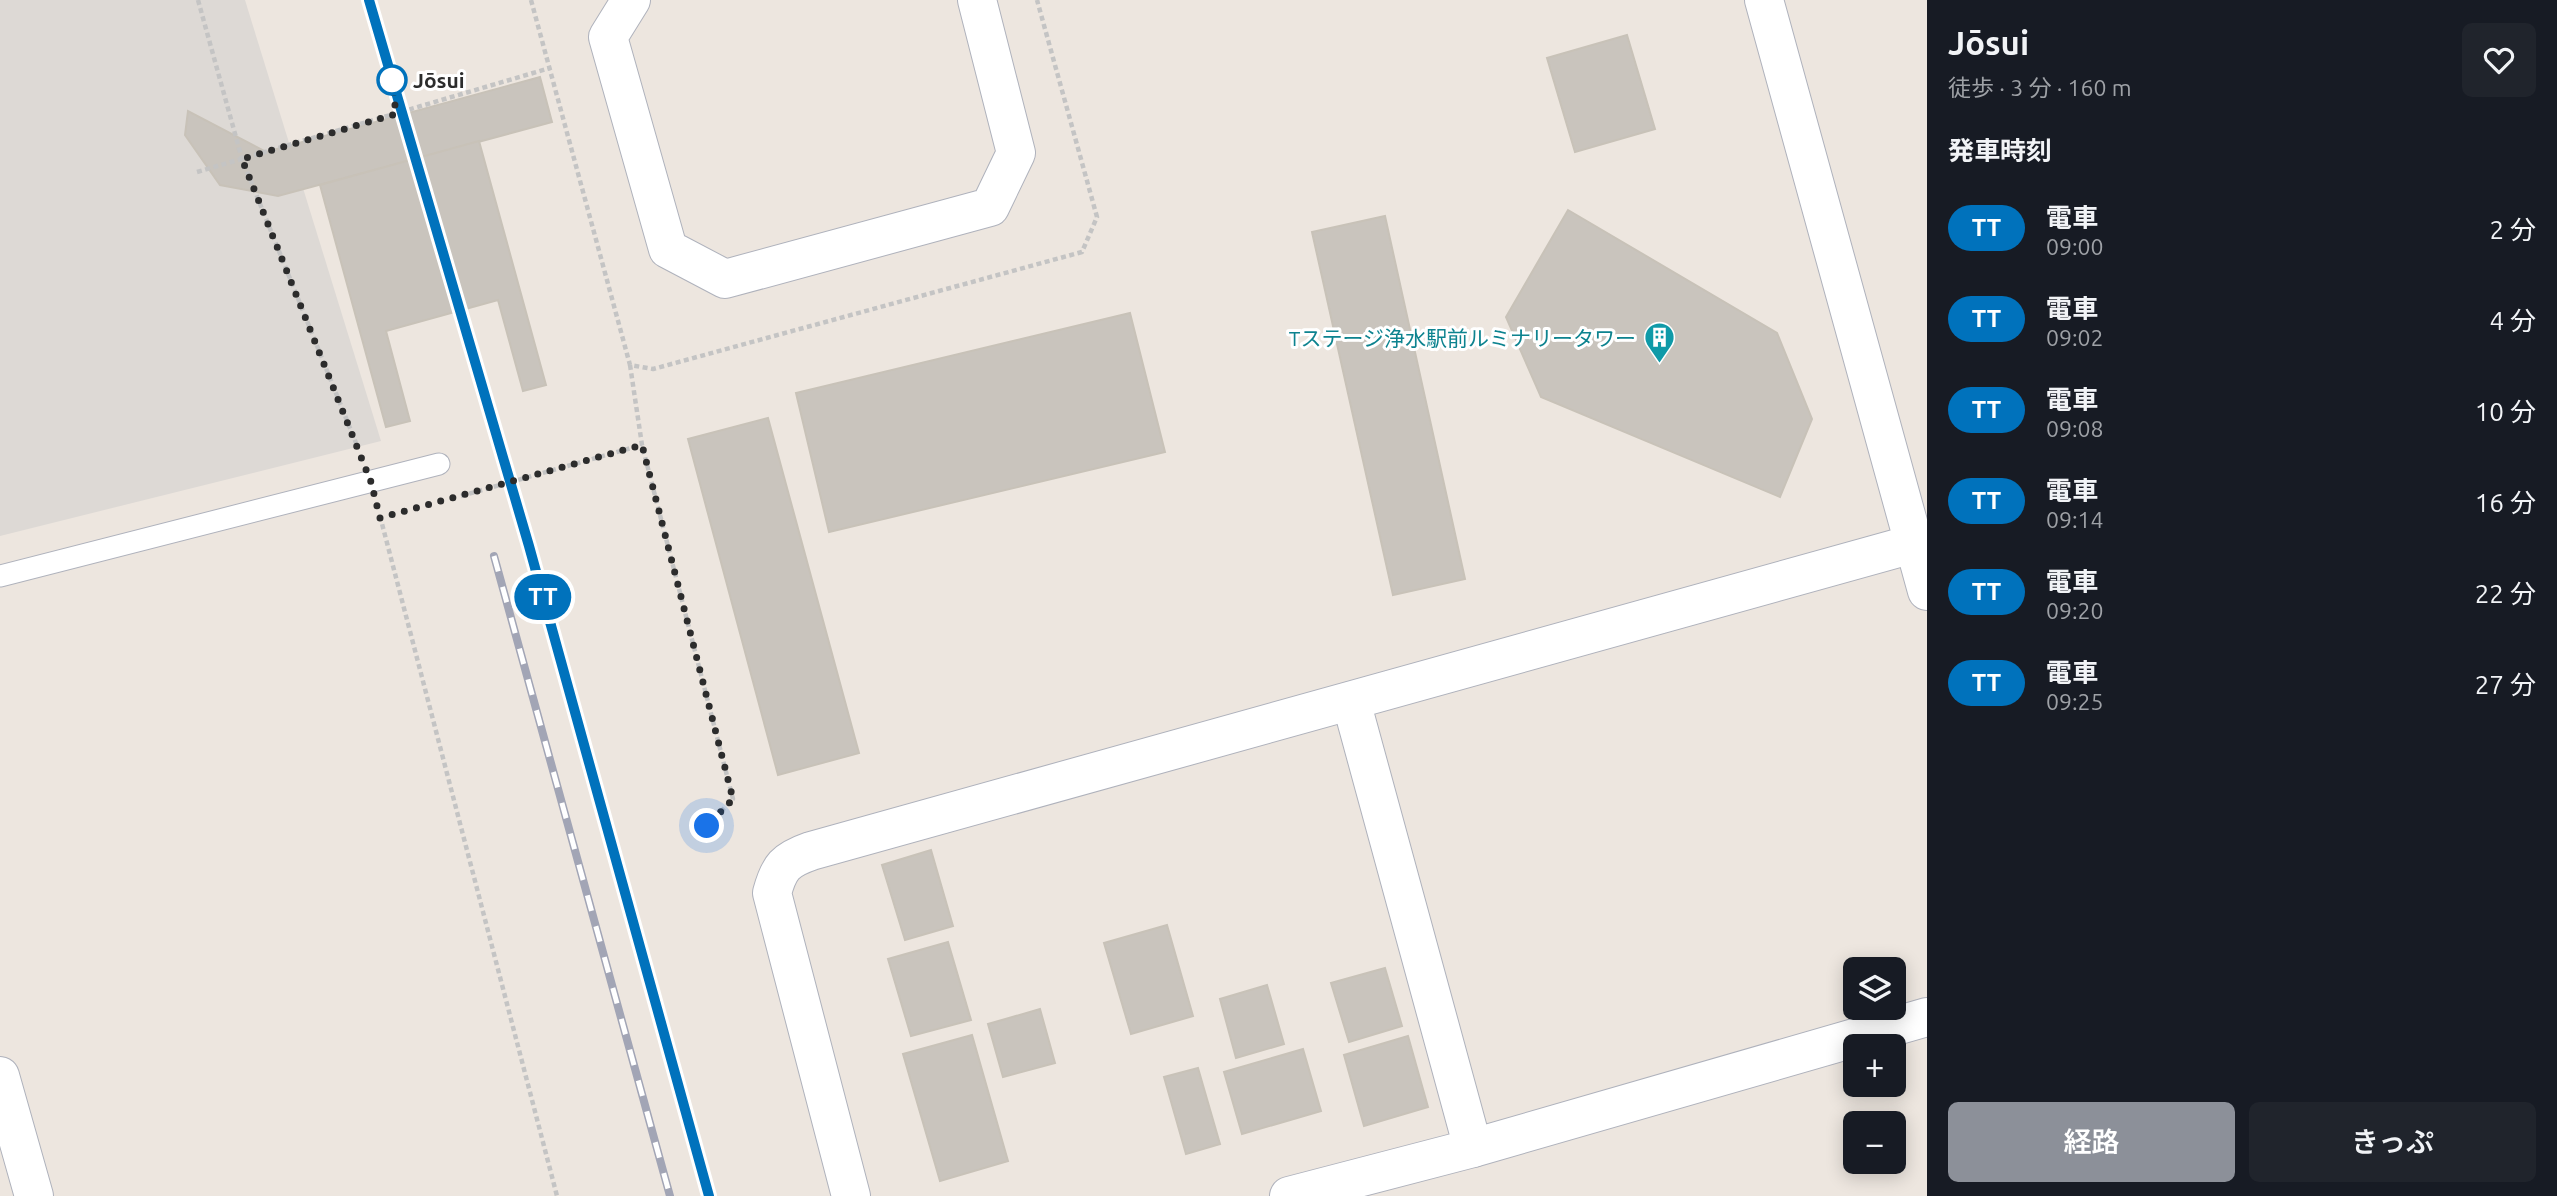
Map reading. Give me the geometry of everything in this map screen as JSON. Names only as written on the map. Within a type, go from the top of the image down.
[{"type":"street","points":[[631,0],[608,37],[668,249],[725,279],[990,207],[1016,153],[977,0]]},
{"type":"street","points":[[1764,0],[1921,542],[1927,591]]},
{"type":"street","points":[[851,1196],[772,893],[778,871],[789,860],[811,851],[1921,542]]},
{"type":"street","points":[[1351,701],[1473,1148]]},
{"type":"street","points":[[1289,1196],[1473,1148],[1927,1017]]},
{"type":"street","points":[[0,1076],[34,1196]]},
{"type":"lane","points":[[0,576],[439,464]]},
{"type":"path","points":[[198,0],[242,159],[371,482],[557,1196]]},
{"type":"path","points":[[197,172],[550,68]]},
{"type":"path","points":[[630,365],[642,445],[733,799],[707,826]]},
{"type":"path","points":[[459,496],[642,445]]},
{"type":"path","points":[[380,518],[394,514]]},
{"type":"shaded area","points":[[0,0],[245,0],[381,441],[0,536]]},
{"type":"building","points":[[1627,35],[1655,129],[1575,152],[1547,58]]},
{"type":"building","points":[[540,77],[552,122],[278,196],[220,185],[185,135],[188,111],[266,152]]},
{"type":"building","points":[[479,141],[546,385],[523,391],[498,300],[386,331],[410,421],[386,427],[320,185]]},
{"type":"building","name":"Tステージ浄水駅前ルミナリータワー","points":[[1568,210],[1777,333],[1812,419],[1780,497],[1541,397],[1506,317]]},
{"type":"building","points":[[1385,216],[1465,579],[1393,595],[1312,232]]},
{"type":"building","points":[[1130,313],[1165,452],[829,532],[796,393]]},
{"type":"building","points":[[768,418],[859,753],[778,775],[688,439]]},
{"type":"building","points":[[931,850],[953,926],[905,940],[882,865]]},
{"type":"building","points":[[1167,925],[1193,1016],[1131,1034],[1104,943]]},
{"type":"building","points":[[948,942],[971,1020],[911,1036],[888,959]]},
{"type":"building","points":[[1385,968],[1402,1026],[1349,1042],[1331,983]]},
{"type":"building","points":[[1267,985],[1284,1044],[1236,1058],[1220,999]]},
{"type":"building","points":[[1040,1009],[1055,1063],[1003,1077],[988,1024]]},
{"type":"building","points":[[972,1035],[1008,1161],[940,1181],[903,1054]]},
{"type":"building","points":[[1408,1036],[1428,1107],[1364,1126],[1344,1055]]},
{"type":"building","points":[[1303,1049],[1321,1111],[1242,1134],[1224,1072]]},
{"type":"building","points":[[1198,1068],[1220,1144],[1186,1154],[1164,1077]]},
{"type":"railway","points":[[529,546],[709,1196]]},
{"type":"railway","points":[[494,556],[670,1196]]},
{"type":"train","name":"TT","points":[[369,0],[529,546],[709,1196]]},
{"type":"place","name":"Jōsui","points":[[392,80]]},
{"type":"place","name":"Tステージ浄水駅前ルミナリータワー","points":[[1659,365]]},
{"type":"route","points":[[392,80],[396,114],[242,159],[371,482],[380,518],[642,445],[733,799],[707,826]]}]
